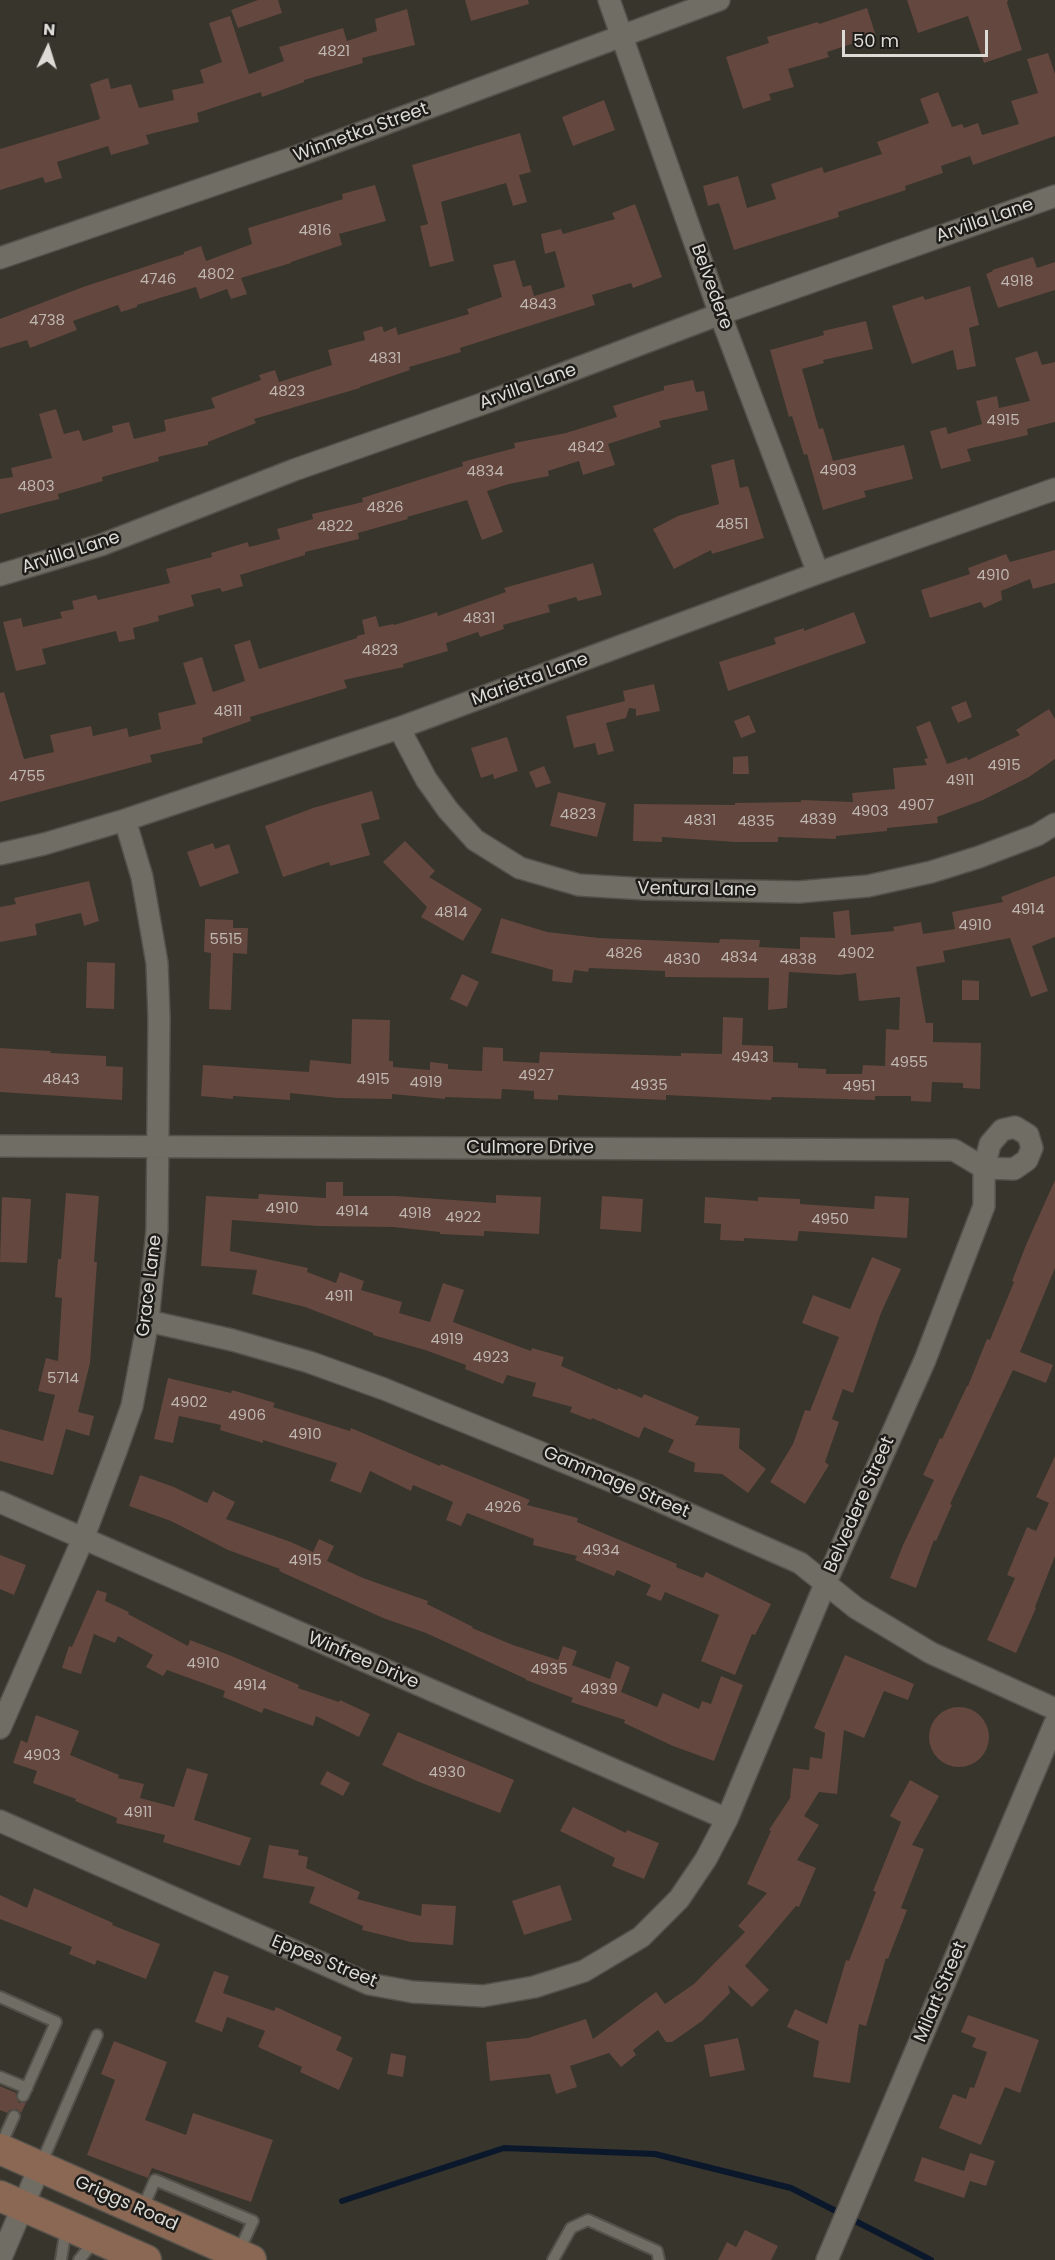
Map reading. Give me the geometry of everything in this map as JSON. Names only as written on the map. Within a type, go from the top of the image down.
[{"type":"main road","name":"Griggs Road","points":[[5,2131],[40,2166],[245,2257]]},
{"type":"main road","points":[[11,2201],[66,2225],[88,2249],[146,2260]]},
{"type":"street","name":"Belvedere","points":[[609,0],[720,314],[818,573]]},
{"type":"street","name":"Winnetka Street","points":[[0,258],[298,156],[719,0]]},
{"type":"street","name":"Arvilla Lane","points":[[0,575],[101,545],[294,470],[496,399],[720,314],[1055,196]]},
{"type":"street","name":"Marietta Lane","points":[[0,854],[44,844],[125,820],[399,728],[818,573],[1055,489]]},
{"type":"street","name":"Ventura Lane","points":[[399,728],[426,779],[447,810],[475,840],[520,868],[579,885],[645,889],[799,892],[868,886],[930,872],[980,857],[1037,835],[1055,824]]},
{"type":"street","name":"Grace Lane","points":[[0,1728],[83,1539],[132,1406],[148,1322],[157,1230],[159,1018],[157,963],[142,877],[125,820]]},
{"type":"street","points":[[1015,1127],[1028,1135],[1032,1148],[1027,1160],[1014,1169],[984,1168],[990,1144],[1002,1130],[1015,1127]]},
{"type":"street","name":"Culmore Drive","points":[[0,1146],[954,1150],[984,1168]]},
{"type":"street","name":"Belvedere Street","points":[[679,1899],[706,1859],[727,1819],[826,1582],[925,1360],[984,1206],[984,1168]]},
{"type":"street","name":"Gammage Street","points":[[148,1322],[232,1340],[309,1362],[384,1389],[648,1496],[800,1563],[856,1608],[931,1653],[1055,1709]]},
{"type":"street","name":"Winfree Drive","points":[[0,1503],[727,1819]]},
{"type":"street","name":"Milart Street","points":[[828,2259],[1055,1723]]},
{"type":"street","name":"Eppes Street","points":[[0,1821],[369,1984],[413,1992],[483,1996],[534,1987],[584,1971],[641,1937],[679,1899]]},
{"type":"street","points":[[0,2260],[11,2201],[40,2166]]},
{"type":"lane","points":[[0,1997],[56,2022],[25,2092],[0,2077]]},
{"type":"lane","points":[[40,2166],[97,2035]]},
{"type":"lane","points":[[553,2260],[571,2228],[588,2220],[657,2251],[659,2260]]},
{"type":"lane","points":[[61,2260],[66,2225]]},
{"type":"building","points":[[258,0],[278,0],[282,13],[238,28],[231,10]]},
{"type":"building","points":[[465,0],[528,0],[529,4],[471,21]]},
{"type":"building","points":[[907,0],[1008,0],[1022,50],[984,63],[968,16],[918,33]]},
{"type":"building","points":[[867,8],[876,36],[827,52],[829,57],[788,69],[794,87],[769,94],[771,100],[743,109],[726,57],[769,43],[767,37],[818,22],[819,24]]},
{"type":"building","points":[[407,9],[415,45],[362,58],[363,63],[304,80],[304,82],[262,97],[261,92],[197,113],[199,122],[146,135],[149,144],[111,155],[108,146],[57,162],[62,178],[45,183],[43,177],[0,190],[0,149],[100,119],[90,84],[108,78],[111,89],[131,84],[139,108],[174,100],[172,90],[204,83],[200,70],[222,62],[209,23],[230,16],[249,74],[284,61],[279,47],[343,28],[347,41],[377,31],[375,19]]},
{"type":"building","points":[[1048,53],[1055,74],[1055,136],[973,165],[970,156],[941,166],[943,173],[905,186],[906,190],[838,212],[839,217],[734,250],[719,203],[708,206],[703,186],[738,176],[747,208],[776,199],[771,184],[822,167],[824,173],[882,154],[877,142],[929,123],[920,99],[938,92],[952,127],[962,124],[964,128],[978,123],[982,135],[1019,124],[1011,101],[1038,93],[1027,59]]},
{"type":"building","points":[[604,100],[615,130],[573,146],[562,117]]},
{"type":"building","points":[[520,133],[531,172],[519,175],[527,202],[513,206],[506,183],[441,202],[454,261],[430,267],[420,226],[428,224],[412,165]]},
{"type":"building","points":[[375,185],[386,221],[339,234],[342,245],[241,278],[247,294],[231,299],[227,289],[200,299],[196,287],[121,312],[118,305],[73,321],[77,330],[30,348],[27,340],[0,348],[0,319],[201,246],[206,261],[252,244],[248,228],[343,199],[342,194]]},
{"type":"building","points":[[635,204],[662,277],[633,288],[631,283],[592,295],[595,305],[460,348],[461,352],[409,367],[410,370],[360,388],[254,419],[256,423],[208,442],[208,445],[158,457],[159,461],[102,477],[103,481],[58,494],[59,499],[0,514],[0,479],[13,477],[11,468],[52,458],[39,414],[56,409],[64,434],[79,430],[83,441],[113,432],[112,426],[129,422],[134,439],[166,431],[164,420],[215,408],[211,398],[261,380],[259,375],[275,370],[279,382],[332,365],[328,350],[365,340],[363,332],[382,326],[384,332],[396,327],[398,335],[469,314],[467,309],[502,297],[493,265],[515,260],[523,287],[531,285],[534,296],[565,287],[555,251],[545,254],[541,234],[561,229],[563,234],[615,219],[612,213]]},
{"type":"building","points":[[1033,257],[1037,268],[1055,262],[1055,290],[998,308],[986,274]]},
{"type":"building","points":[[970,286],[979,325],[969,328],[976,366],[957,370],[953,350],[912,364],[892,306],[923,296],[925,300]]},
{"type":"building","points":[[866,321],[873,349],[823,360],[824,363],[802,369],[819,429],[823,428],[833,461],[904,445],[913,479],[864,491],[866,497],[823,510],[807,454],[804,455],[792,416],[789,417],[770,350],[824,335],[823,331]]},
{"type":"building","points":[[1037,351],[1042,365],[1055,362],[1055,422],[1027,429],[1028,435],[967,449],[971,461],[941,469],[930,431],[946,427],[948,434],[982,424],[976,401],[997,396],[999,408],[1030,401],[1015,358]]},
{"type":"building","points":[[693,380],[696,392],[704,391],[708,410],[659,421],[661,427],[608,444],[615,465],[583,475],[579,461],[548,471],[549,476],[487,491],[503,532],[482,540],[467,500],[407,517],[408,519],[358,533],[359,539],[305,552],[305,555],[240,575],[243,586],[222,592],[220,588],[191,595],[194,606],[158,616],[159,621],[133,628],[135,639],[119,642],[116,631],[42,649],[46,664],[16,671],[3,622],[21,618],[23,627],[62,618],[60,612],[74,609],[72,601],[96,595],[98,600],[170,583],[166,569],[212,557],[211,553],[248,542],[249,547],[280,539],[277,529],[313,519],[312,514],[363,502],[362,498],[463,466],[462,462],[515,448],[514,443],[566,433],[617,417],[613,406],[664,390],[664,386]]},
{"type":"building","points":[[734,459],[740,488],[748,486],[764,538],[712,554],[711,550],[674,569],[653,529],[678,516],[719,504],[711,465]]},
{"type":"building","points":[[1055,550],[1055,583],[1033,589],[1030,579],[1001,591],[1002,600],[984,608],[981,602],[930,618],[921,590],[970,574],[968,568],[1006,554],[1010,562]]},
{"type":"building","points":[[593,563],[602,595],[578,601],[576,597],[548,605],[550,612],[503,625],[504,629],[480,637],[478,632],[446,643],[448,651],[403,664],[404,667],[344,680],[347,688],[250,717],[251,721],[202,738],[203,743],[150,755],[152,762],[0,802],[0,693],[4,692],[24,759],[54,752],[50,735],[91,726],[93,736],[127,728],[129,737],[161,729],[158,713],[196,704],[183,663],[202,657],[213,692],[245,681],[234,645],[250,640],[259,669],[357,638],[365,634],[362,620],[376,616],[379,627],[394,625],[437,612],[438,616],[506,592],[504,588]]},
{"type":"building","points":[[854,612],[866,643],[728,691],[719,662],[776,644],[774,638],[804,628],[804,631]]},
{"type":"building","points":[[654,684],[660,711],[636,716],[636,709],[629,708],[626,718],[606,723],[614,751],[598,755],[595,743],[574,748],[566,716],[625,701],[623,691]]},
{"type":"building","points":[[966,701],[972,717],[958,723],[951,707]]},
{"type":"building","points":[[1049,709],[1055,719],[1055,759],[1029,777],[983,800],[937,817],[938,823],[836,836],[836,839],[778,837],[778,842],[735,842],[662,837],[662,842],[633,841],[634,804],[735,805],[735,803],[801,802],[801,800],[853,802],[852,793],[895,789],[893,768],[927,765],[924,759],[928,758],[916,727],[930,721],[947,764],[967,757],[968,760],[1020,735],[1016,730]]},
{"type":"building","points":[[749,715],[756,732],[741,738],[734,721]]},
{"type":"building","points":[[507,737],[518,771],[494,779],[493,774],[481,778],[471,748]]},
{"type":"building","points":[[748,756],[749,774],[733,774],[733,757]]},
{"type":"building","points":[[544,766],[551,783],[536,788],[529,772]]},
{"type":"building","points":[[372,791],[380,819],[361,824],[370,855],[330,866],[329,862],[283,877],[265,826],[313,808]]},
{"type":"building","points":[[558,792],[606,803],[597,837],[550,826]]},
{"type":"building","points":[[405,841],[435,871],[429,877],[482,909],[463,941],[421,917],[427,907],[383,862]]},
{"type":"building","points":[[213,843],[215,849],[229,844],[239,873],[200,887],[187,852]]},
{"type":"building","points":[[1055,876],[1055,937],[1032,946],[1048,991],[1031,997],[1010,938],[943,951],[945,962],[916,967],[926,1023],[933,1023],[933,1042],[981,1043],[980,1089],[963,1088],[963,1083],[932,1082],[931,1102],[911,1101],[911,1096],[875,1096],[875,1100],[772,1097],[771,1100],[666,1095],[666,1100],[558,1095],[558,1100],[534,1099],[534,1091],[502,1089],[501,1099],[445,1097],[445,1099],[392,1094],[392,1099],[338,1098],[290,1093],[290,1100],[201,1096],[203,1065],[309,1072],[310,1060],[351,1064],[352,1019],[390,1020],[389,1061],[393,1061],[393,1067],[430,1070],[430,1062],[448,1064],[448,1069],[482,1071],[483,1047],[503,1048],[503,1061],[539,1063],[540,1052],[681,1056],[681,1053],[722,1054],[723,1017],[743,1018],[742,1045],[773,1046],[773,1062],[798,1063],[798,1068],[826,1069],[826,1074],[862,1074],[863,1065],[885,1066],[886,1029],[899,1030],[900,997],[859,1001],[856,973],[839,975],[789,972],[787,1008],[768,1010],[769,978],[665,977],[665,971],[589,968],[588,972],[574,970],[572,983],[552,981],[553,970],[491,953],[501,918],[547,932],[599,938],[719,943],[720,939],[760,940],[759,947],[800,949],[800,937],[835,938],[833,912],[849,910],[851,935],[894,931],[893,927],[921,922],[923,934],[955,929],[952,912],[1003,902],[1001,897]]},
{"type":"building","points":[[89,881],[99,921],[84,926],[81,913],[35,924],[37,935],[0,942],[0,907],[16,904],[14,898]]},
{"type":"building","points":[[205,919],[233,920],[233,928],[248,928],[247,954],[233,953],[231,1010],[209,1009],[211,953],[204,952]]},
{"type":"building","points":[[87,962],[115,963],[114,1009],[86,1008]]},
{"type":"building","points":[[462,974],[479,982],[467,1007],[450,999]]},
{"type":"building","points":[[962,980],[979,981],[979,1000],[962,1000]]},
{"type":"building","points":[[0,1048],[106,1056],[106,1066],[123,1067],[122,1100],[0,1092]]},
{"type":"building","points":[[1055,1180],[1055,1268],[1020,1352],[1053,1365],[1046,1383],[1013,1370],[950,1504],[952,1505],[936,1541],[934,1540],[916,1588],[890,1578],[934,1480],[923,1475],[968,1386],[987,1339],[990,1340],[1014,1282],[1012,1281],[1026,1245]]},
{"type":"building","points":[[326,1182],[343,1182],[343,1196],[396,1196],[496,1203],[496,1195],[541,1197],[539,1234],[484,1231],[484,1236],[440,1234],[440,1232],[393,1227],[319,1226],[232,1220],[230,1251],[308,1268],[307,1272],[336,1283],[340,1272],[364,1281],[361,1290],[402,1302],[399,1313],[430,1322],[443,1283],[464,1290],[453,1322],[531,1351],[532,1348],[564,1357],[561,1366],[617,1390],[618,1388],[642,1398],[644,1394],[699,1417],[695,1425],[740,1428],[739,1448],[766,1469],[748,1493],[722,1474],[694,1472],[695,1463],[668,1452],[674,1440],[644,1427],[639,1438],[592,1418],[591,1420],[570,1412],[572,1407],[532,1396],[536,1383],[507,1375],[503,1384],[465,1369],[466,1365],[425,1350],[373,1335],[373,1333],[305,1307],[252,1294],[257,1270],[201,1266],[206,1196],[258,1199],[259,1194],[326,1198]]},
{"type":"building","points":[[66,1193],[99,1196],[90,1363],[78,1412],[94,1416],[89,1436],[66,1429],[53,1475],[0,1461],[0,1429],[43,1441],[55,1395],[38,1391],[46,1358],[58,1361],[62,1298],[55,1297],[58,1259],[61,1259]]},
{"type":"building","points":[[602,1196],[643,1199],[641,1232],[600,1229]]},
{"type":"building","points":[[875,1196],[909,1198],[907,1238],[799,1231],[797,1241],[744,1238],[744,1241],[720,1240],[721,1224],[704,1223],[705,1197],[758,1201],[758,1197],[800,1199],[800,1204],[874,1209]]},
{"type":"building","points":[[2,1197],[31,1199],[27,1263],[0,1262]]},
{"type":"building","points":[[872,1257],[901,1269],[881,1313],[853,1393],[843,1389],[832,1419],[839,1422],[825,1462],[829,1465],[805,1504],[770,1482],[793,1444],[805,1410],[810,1411],[839,1337],[802,1323],[813,1295],[850,1309]]},
{"type":"building","points":[[168,1378],[231,1393],[232,1390],[275,1403],[273,1407],[350,1431],[351,1428],[440,1466],[441,1464],[530,1500],[527,1505],[578,1518],[577,1522],[677,1564],[676,1567],[703,1578],[706,1572],[771,1604],[755,1635],[752,1634],[735,1675],[701,1661],[719,1615],[665,1592],[661,1601],[646,1595],[651,1585],[617,1570],[614,1576],[575,1560],[577,1556],[533,1545],[534,1539],[467,1513],[461,1526],[446,1520],[453,1502],[413,1485],[411,1491],[370,1471],[361,1493],[330,1481],[337,1463],[263,1440],[263,1443],[220,1430],[221,1425],[179,1416],[173,1443],[154,1439]]},
{"type":"building","points":[[1055,1456],[1055,1556],[1016,1653],[987,1640],[1015,1578],[1007,1575],[1027,1527],[1036,1531],[1049,1503],[1036,1497]]},
{"type":"building","points":[[140,1475],[174,1487],[207,1503],[213,1491],[235,1502],[226,1519],[313,1552],[319,1539],[334,1546],[327,1561],[363,1578],[428,1601],[427,1604],[472,1628],[513,1645],[558,1660],[563,1646],[577,1651],[572,1665],[610,1679],[616,1661],[630,1667],[621,1692],[657,1707],[663,1693],[699,1709],[702,1701],[711,1704],[721,1676],[743,1685],[714,1761],[673,1746],[624,1723],[625,1720],[571,1702],[573,1698],[526,1680],[426,1633],[383,1618],[279,1571],[280,1569],[228,1550],[171,1521],[129,1506]]},
{"type":"building","points":[[0,1555],[26,1565],[14,1595],[0,1589]]},
{"type":"building","points":[[97,1590],[107,1593],[105,1601],[188,1646],[190,1640],[299,1685],[298,1688],[339,1702],[340,1700],[370,1714],[359,1737],[316,1716],[313,1726],[264,1708],[262,1713],[223,1697],[225,1691],[167,1670],[163,1676],[146,1667],[153,1655],[118,1636],[115,1643],[94,1634],[81,1674],[62,1668],[69,1646],[72,1647]]},
{"type":"building","points":[[845,1655],[914,1684],[908,1700],[884,1691],[864,1738],[844,1730],[837,1794],[819,1792],[804,1816],[819,1825],[797,1860],[816,1868],[799,1907],[796,1906],[745,1966],[769,1990],[752,2007],[728,1985],[730,1993],[702,2021],[672,2042],[666,2042],[658,2030],[633,2050],[636,2055],[621,2067],[609,2053],[570,2066],[577,2087],[556,2094],[550,2074],[490,2081],[486,2042],[528,2038],[586,2019],[593,2039],[656,1992],[665,2004],[694,1984],[745,1932],[738,1926],[767,1893],[747,1884],[771,1831],[769,1830],[790,1798],[793,1768],[809,1770],[810,1757],[822,1759],[825,1733],[814,1728]]},
{"type":"building","points":[[959,1707],[976,1712],[984,1720],[989,1737],[984,1754],[976,1762],[959,1767],[942,1762],[934,1754],[929,1737],[934,1720],[942,1712]]},
{"type":"building","points":[[36,1715],[79,1731],[70,1755],[119,1775],[118,1778],[144,1784],[140,1798],[174,1807],[187,1768],[208,1774],[194,1820],[251,1838],[240,1866],[163,1842],[165,1835],[116,1823],[117,1818],[33,1783],[37,1771],[13,1763],[21,1740],[27,1743]]},
{"type":"building","points":[[398,1732],[514,1780],[500,1813],[419,1782],[382,1765]]},
{"type":"building","points":[[327,1771],[350,1783],[343,1796],[320,1784]]},
{"type":"building","points":[[910,1780],[939,1796],[912,1845],[924,1849],[901,1908],[907,1910],[888,1959],[886,1958],[866,2026],[859,2024],[850,2083],[813,2077],[819,2041],[787,2027],[795,2009],[827,2024],[846,1960],[849,1961],[876,1892],[873,1891],[901,1822],[890,1816]]},
{"type":"building","points":[[573,1807],[626,1833],[627,1830],[659,1843],[644,1879],[612,1866],[615,1858],[560,1831]]},
{"type":"building","points":[[269,1845],[299,1850],[298,1855],[308,1857],[306,1868],[360,1892],[357,1899],[421,1916],[422,1904],[456,1906],[453,1945],[411,1942],[362,1930],[363,1926],[309,1903],[315,1887],[263,1878]]},
{"type":"building","points":[[560,1885],[572,1920],[524,1935],[512,1901]]},
{"type":"building","points":[[34,1888],[113,1923],[112,1925],[160,1944],[146,1979],[97,1960],[95,1965],[69,1954],[72,1947],[0,1919],[0,1895],[27,1908]]},
{"type":"building","points":[[214,1971],[229,1976],[223,1993],[274,2011],[276,2007],[342,2037],[336,2050],[353,2058],[339,2090],[300,2072],[302,2067],[258,2047],[265,2031],[227,2017],[222,2032],[195,2022]]},
{"type":"building","points":[[968,2015],[1039,2040],[1020,2093],[1005,2087],[981,2145],[939,2128],[953,2094],[966,2099],[970,2087],[974,2088],[987,2052],[972,2047],[976,2038],[961,2032]]},
{"type":"building","points":[[738,2038],[745,2070],[710,2077],[704,2045]]},
{"type":"building","points":[[114,2041],[167,2062],[145,2120],[186,2135],[193,2113],[273,2140],[251,2202],[152,2168],[148,2178],[87,2155],[115,2080],[101,2074]]},
{"type":"building","points":[[391,2053],[406,2056],[403,2077],[387,2074]]},
{"type":"building","points":[[0,2086],[16,2093],[19,2103],[26,2103],[21,2113],[17,2109],[7,2113],[0,2110]]},
{"type":"building","points":[[970,2153],[995,2161],[986,2186],[970,2181],[964,2198],[914,2181],[922,2157],[964,2171]]},
{"type":"building","points":[[745,2230],[778,2246],[771,2260],[718,2260],[727,2242],[736,2247]]},
{"type":"waterway","points":[[342,2201],[504,2148],[655,2154],[791,2188],[931,2260]]}]
